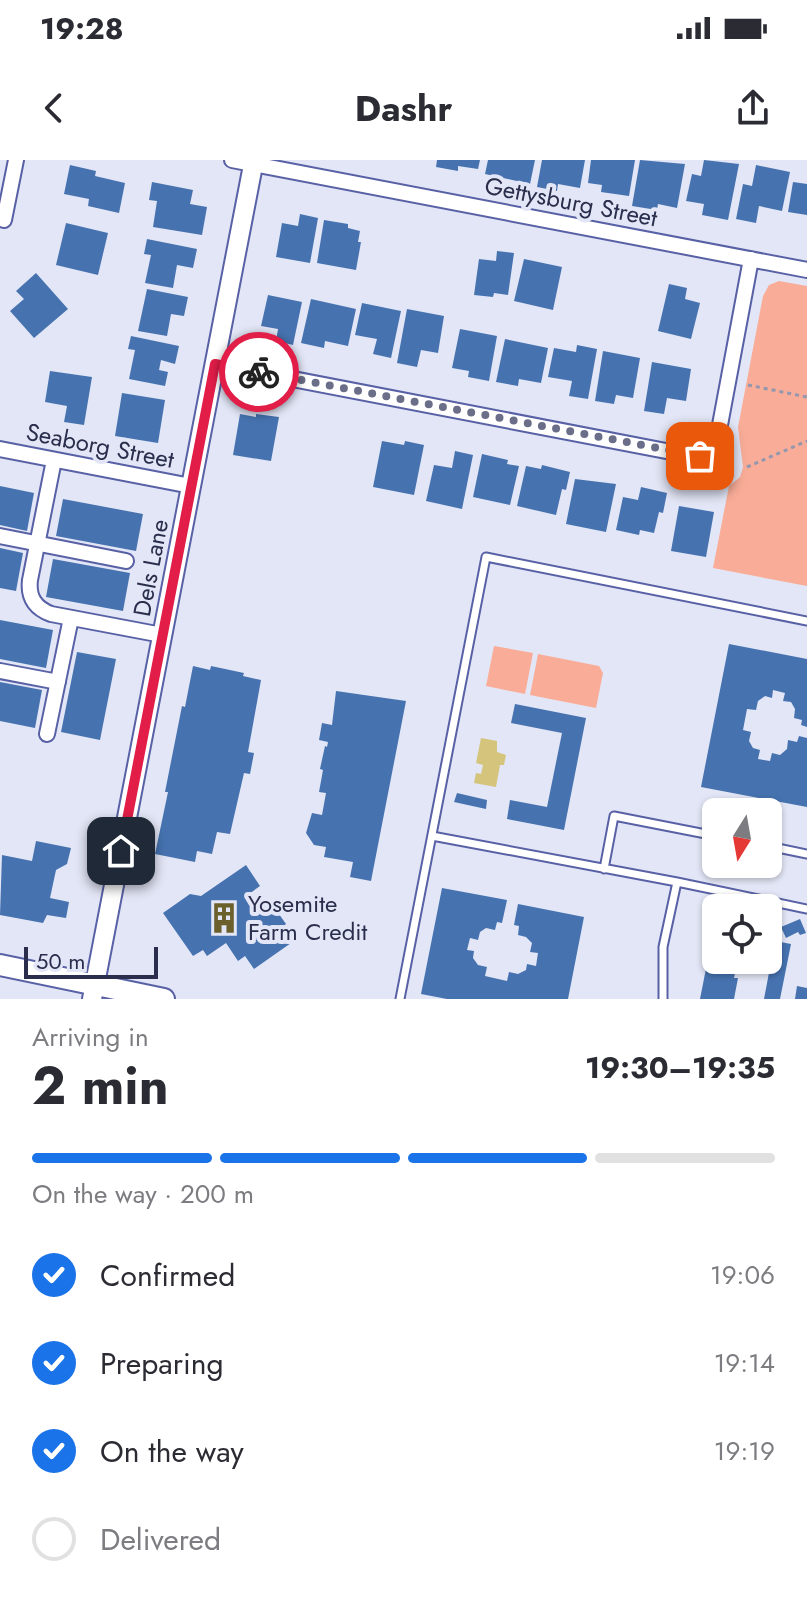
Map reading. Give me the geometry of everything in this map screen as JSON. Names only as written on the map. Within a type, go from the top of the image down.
[{"type":"main road","points":[[0,965],[94,992],[164,999]]},
{"type":"street","points":[[4,220],[16,160]]},
{"type":"street","name":"Gettysburg Street","points":[[232,160],[807,270]]},
{"type":"street","name":"Dels Lane","points":[[94,992],[254,162]]},
{"type":"street","points":[[215,364],[692,456],[708,454],[717,441],[751,259]]},
{"type":"street","name":"Seaborg Street","points":[[0,449],[191,486]]},
{"type":"street","points":[[54,460],[29,585],[31,597],[45,612],[162,635]]},
{"type":"street","points":[[0,536],[126,561]]},
{"type":"street","points":[[47,734],[71,618]]},
{"type":"street","points":[[0,671],[58,682]]},
{"type":"lane","points":[[400,999],[486,557],[807,621]]},
{"type":"lane","points":[[604,869],[614,816],[702,833]]},
{"type":"lane","points":[[432,836],[807,909]]},
{"type":"lane","points":[[782,849],[807,854]]},
{"type":"lane","points":[[663,999],[663,947],[677,882]]},
{"type":"path","points":[[748,385],[807,397]]},
{"type":"path","points":[[747,467],[807,441]]},
{"type":"shaded area","points":[[779,281],[807,286],[807,586],[713,568],[729,486],[740,477],[743,467],[738,427],[763,296],[769,285]]},
{"type":"shaded area","points":[[494,646],[533,653],[525,694],[486,686]]},
{"type":"shaded area","points":[[538,654],[599,666],[603,673],[596,708],[530,695]]},
{"type":"shaded area","points":[[481,738],[497,741],[497,752],[506,755],[504,765],[500,765],[496,787],[474,783],[476,773],[481,774],[483,765],[476,763]]},
{"type":"building","points":[[437,160],[480,160],[478,169],[458,166],[458,171],[436,167]]},
{"type":"building","points":[[488,160],[535,160],[530,184],[485,174]]},
{"type":"building","points":[[542,160],[585,160],[580,188],[558,184],[557,191],[537,187]]},
{"type":"building","points":[[591,160],[635,160],[629,196],[601,192],[602,185],[588,183]]},
{"type":"building","points":[[640,160],[685,164],[677,208],[658,204],[657,210],[632,206]]},
{"type":"building","points":[[704,160],[739,164],[728,220],[702,215],[704,204],[686,201],[692,174],[701,176]]},
{"type":"building","points":[[70,165],[96,171],[95,176],[125,183],[119,213],[88,206],[89,199],[64,194]]},
{"type":"building","points":[[756,165],[790,172],[782,211],[759,206],[756,223],[736,219],[743,184],[752,186]]},
{"type":"building","points":[[152,182],[193,190],[190,204],[207,207],[202,235],[153,227],[157,201],[149,200]]},
{"type":"building","points":[[793,182],[807,184],[807,215],[788,212]]},
{"type":"building","points":[[300,214],[318,218],[310,263],[276,257],[282,223],[298,226]]},
{"type":"building","points":[[324,220],[348,224],[348,228],[360,231],[356,270],[317,263]]},
{"type":"building","points":[[66,223],[108,233],[98,275],[56,265]]},
{"type":"building","points":[[147,239],[197,249],[193,268],[177,265],[173,288],[145,283],[151,255],[144,254]]},
{"type":"building","points":[[497,251],[514,253],[508,295],[474,295],[479,259],[496,261]]},
{"type":"building","points":[[524,259],[562,267],[553,310],[514,301]]},
{"type":"building","points":[[36,273],[68,309],[34,338],[10,311],[24,299],[16,291]]},
{"type":"building","points":[[669,284],[687,288],[685,299],[700,303],[691,339],[658,331]]},
{"type":"building","points":[[147,289],[188,297],[184,316],[171,314],[167,336],[138,331]]},
{"type":"building","points":[[268,295],[302,302],[293,345],[276,341],[278,329],[261,326]]},
{"type":"building","points":[[311,299],[356,309],[348,346],[325,341],[324,348],[301,343]]},
{"type":"building","points":[[362,303],[401,311],[391,358],[373,354],[377,339],[355,335]]},
{"type":"building","points":[[407,309],[444,316],[438,353],[421,350],[417,367],[397,363]]},
{"type":"building","points":[[460,329],[497,336],[489,381],[468,377],[469,371],[452,368]]},
{"type":"building","points":[[131,336],[179,346],[175,364],[161,360],[159,370],[168,372],[165,386],[129,379],[135,350],[128,349]]},
{"type":"building","points":[[505,339],[548,348],[541,383],[519,379],[518,386],[496,382]]},
{"type":"building","points":[[577,345],[597,349],[588,399],[569,396],[572,381],[548,377],[554,348],[576,352]]},
{"type":"building","points":[[603,351],[640,358],[633,398],[616,395],[614,404],[595,401]]},
{"type":"building","points":[[652,362],[691,369],[686,401],[667,398],[664,414],[644,411]]},
{"type":"building","points":[[50,371],[92,377],[84,425],[64,422],[67,406],[45,402]]},
{"type":"building","points":[[122,393],[165,400],[158,443],[115,436]]},
{"type":"building","points":[[240,414],[279,417],[271,461],[233,455]]},
{"type":"building","points":[[382,441],[424,445],[414,495],[373,487]]},
{"type":"building","points":[[455,451],[473,455],[462,509],[426,501],[434,465],[452,468]]},
{"type":"building","points":[[482,454],[519,466],[510,505],[473,497]]},
{"type":"building","points":[[542,465],[570,472],[556,515],[517,506],[526,466],[541,469]]},
{"type":"building","points":[[575,479],[616,484],[606,532],[566,524]]},
{"type":"building","points":[[0,486],[34,493],[27,531],[0,525]]},
{"type":"building","points":[[641,487],[667,493],[654,533],[640,530],[639,535],[616,530],[623,497],[638,500]]},
{"type":"building","points":[[63,499],[143,514],[136,551],[56,536]]},
{"type":"building","points":[[679,506],[714,512],[706,557],[671,551]]},
{"type":"building","points":[[0,548],[23,553],[16,591],[0,588]]},
{"type":"building","points":[[53,559],[130,573],[123,611],[46,597]]},
{"type":"building","points":[[0,620],[53,630],[46,668],[0,659]]},
{"type":"building","points":[[729,644],[807,659],[807,727],[801,725],[802,720],[794,718],[795,709],[791,702],[783,701],[785,693],[773,690],[772,698],[765,696],[758,701],[756,710],[747,709],[743,730],[751,732],[749,741],[753,748],[760,750],[758,759],[770,761],[772,753],[780,755],[787,749],[788,740],[797,742],[799,736],[807,738],[807,807],[782,802],[782,798],[759,798],[701,787]]},
{"type":"building","points":[[77,652],[116,659],[100,740],[61,732]]},
{"type":"building","points":[[193,666],[210,670],[211,666],[261,680],[248,752],[254,753],[250,774],[244,773],[230,834],[217,832],[212,854],[197,851],[195,862],[155,854],[182,706],[185,707]]},
{"type":"building","points":[[0,682],[42,690],[35,728],[0,721]]},
{"type":"building","points":[[336,691],[406,701],[371,881],[350,877],[353,862],[324,857],[326,847],[314,845],[306,833],[312,813],[322,815],[326,793],[319,792],[323,770],[320,769],[328,742],[319,740],[322,723],[332,725]]},
{"type":"building","points":[[515,704],[586,718],[564,830],[507,819],[510,800],[547,807],[562,733],[511,723]]},
{"type":"building","points":[[457,793],[487,800],[486,809],[454,802]]},
{"type":"building","points":[[36,841],[71,848],[67,864],[56,870],[50,898],[69,902],[66,918],[47,915],[43,923],[0,915],[2,855],[32,861]]},
{"type":"building","name":"Yosemite Farm Credit","points":[[246,865],[260,886],[249,894],[258,907],[269,900],[286,924],[281,928],[291,943],[254,969],[245,956],[238,961],[226,943],[207,956],[203,950],[193,956],[163,913],[190,894],[201,896]]},
{"type":"building","points":[[442,888],[507,900],[502,923],[497,922],[495,930],[486,928],[480,932],[478,940],[470,938],[467,950],[474,951],[473,958],[478,965],[487,967],[485,976],[507,981],[509,972],[518,974],[526,970],[527,964],[536,966],[538,953],[530,952],[532,943],[518,935],[519,926],[514,925],[518,904],[584,917],[568,999],[447,999],[421,994]]},
{"type":"building","points":[[800,919],[806,933],[800,935],[798,932],[786,938],[782,927]]},
{"type":"building","points":[[782,942],[791,944],[780,999],[764,999],[769,974],[782,974]]},
{"type":"building","points":[[705,974],[735,974],[734,978],[738,978],[734,999],[700,999]]},
{"type":"building","points":[[797,986],[807,988],[807,999],[795,999]]},
{"type":"way so far","points":[[259,372],[700,456]]},
{"type":"place","name":"Yosemite Farm Credit","points":[[224,918]]},
{"type":"route","points":[[121,851],[215,364],[259,372]]}]
